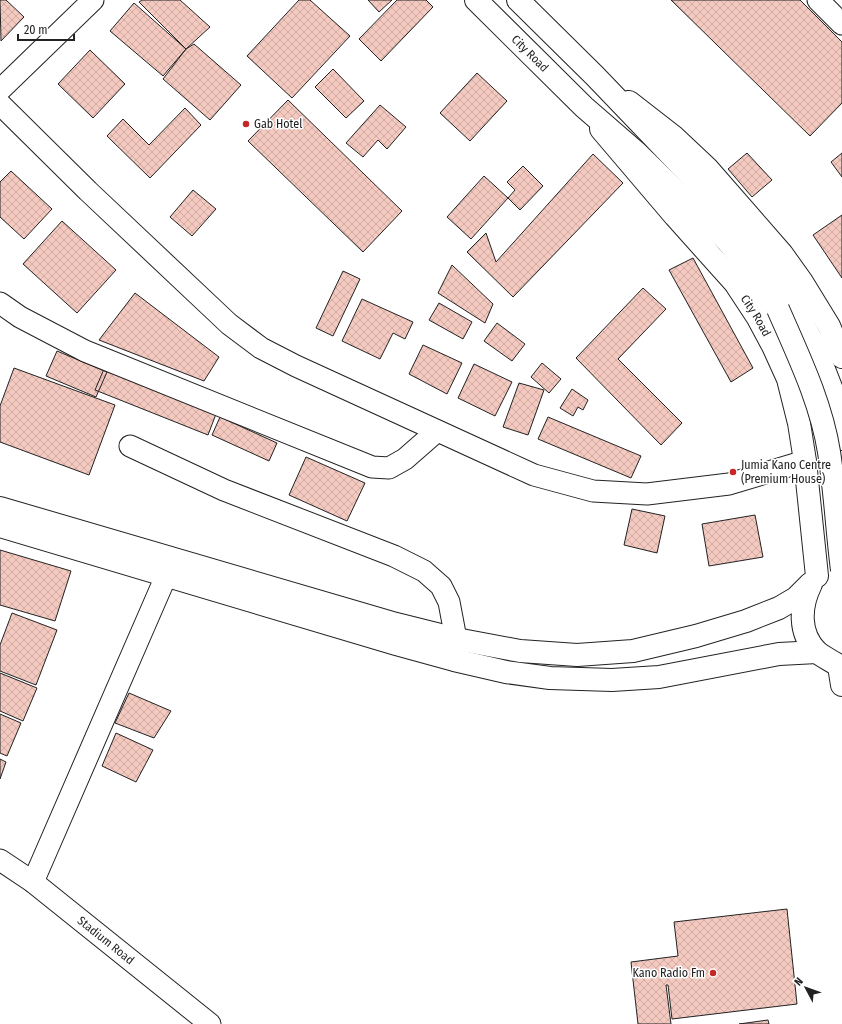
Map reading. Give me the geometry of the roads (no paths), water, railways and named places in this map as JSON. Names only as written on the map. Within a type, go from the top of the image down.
[{"type":"main road","name":"City Road","points":[[476,0],[584,107],[638,153],[728,242],[753,273],[784,305]]},
{"type":"main road","points":[[518,0],[595,76],[736,223],[767,260],[784,305],[823,424],[829,451],[842,570]]},
{"type":"main road","points":[[595,76],[674,137],[707,168],[782,254],[802,282],[829,326],[842,357]]},
{"type":"main road","name":"City Road","points":[[584,107],[612,144],[735,283],[758,318],[788,379],[799,423],[805,461],[814,580]]},
{"type":"main road","points":[[784,305],[814,344],[829,384],[842,439]]},
{"type":"main road","points":[[0,508],[171,567],[454,660],[506,672],[550,678],[612,680],[659,677],[779,654],[817,652]]},
{"type":"main road","points":[[0,526],[171,567],[456,640],[520,651],[577,655],[633,651],[696,636],[746,621],[779,608],[796,598],[832,565],[842,562]]},
{"type":"main road","points":[[814,580],[804,598],[802,612],[803,626],[809,640],[817,652],[841,672]]},
{"type":"street","points":[[0,90],[93,0]]},
{"type":"street","points":[[818,0],[842,24]]},
{"type":"street","points":[[0,104],[88,191],[229,324],[261,348],[296,366],[534,476],[593,491],[647,494],[729,484],[805,461]]},
{"type":"street","points":[[0,303],[20,317],[84,351],[372,466],[388,468],[405,459],[437,431]]},
{"type":"street","points":[[130,446],[224,490],[394,556],[424,571],[441,586],[449,602],[456,640]]},
{"type":"street","points":[[33,882],[171,567]]},
{"type":"street","name":"Stadium Road","points":[[0,860],[33,882],[189,1017],[210,1024]]},
{"type":"place","name":"Gab Hotel","points":[[246,124]]},
{"type":"place","name":"Jumia Kano Centre (Premium House)","points":[[733,472]]},
{"type":"place","name":"Kano Radio Fm","points":[[713,973]]}]
